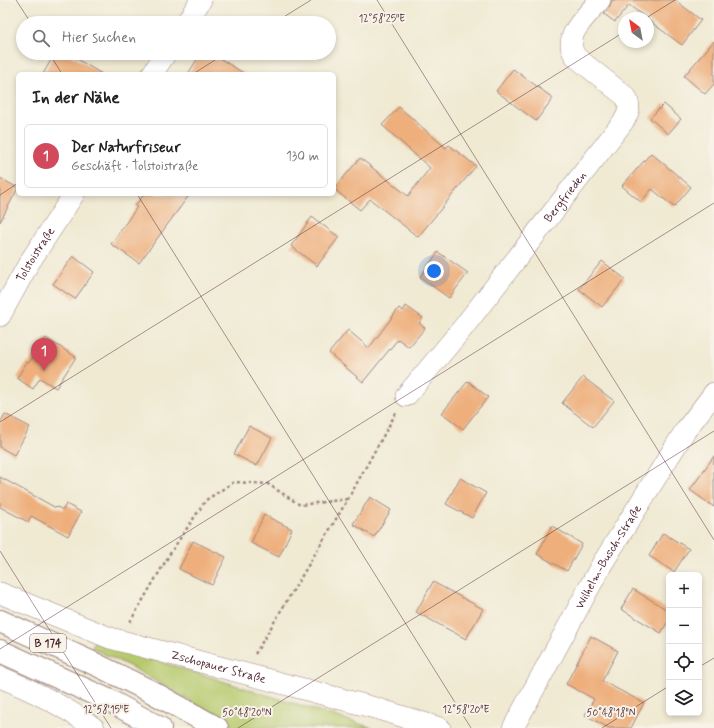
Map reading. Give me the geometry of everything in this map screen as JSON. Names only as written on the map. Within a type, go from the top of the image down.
[{"type":"highway","name":"B 174","points":[[0,621],[152,692],[216,728]]},
{"type":"highway","name":"B 174","points":[[0,651],[108,700],[160,728]]},
{"type":"street","points":[[191,16],[201,0]]},
{"type":"street","name":"Bergfrieden","points":[[406,396],[476,311],[623,122],[629,112],[630,104],[626,97],[577,58],[572,52],[570,46],[572,36],[600,0]]},
{"type":"street","points":[[153,72],[161,60]]},
{"type":"street","name":"Tolstoistraße","points":[[0,316],[29,263],[73,196]]},
{"type":"street","name":"Wilhelm-Busch-Straße","points":[[513,728],[602,564],[685,431],[714,393]]},
{"type":"street","name":"Zschopauer Straße","points":[[0,593],[110,638],[375,708],[440,728]]},
{"type":"street","points":[[0,677],[52,700],[74,713],[94,728]]},
{"type":"path","points":[[243,673],[348,499],[406,396]]},
{"type":"path","points":[[119,640],[171,552],[206,500],[234,482],[268,484],[300,505],[348,499]]},
{"type":"green space","points":[[94,641],[373,728],[236,728],[133,668],[92,648]]},
{"type":"building","points":[[612,0],[675,0],[701,20],[682,45],[654,24],[654,12],[638,12],[629,5],[623,12],[618,12],[618,18],[615,22],[604,14],[609,8]]},
{"type":"building","points":[[714,41],[714,84],[705,94],[684,76]]},
{"type":"building","points":[[51,60],[79,60],[99,72],[44,72]]},
{"type":"building","points":[[197,60],[222,60],[242,72],[189,72]]},
{"type":"building","points":[[513,69],[553,98],[536,121],[496,91]]},
{"type":"building","points":[[664,104],[681,119],[668,134],[650,118]]},
{"type":"building","points":[[399,107],[446,148],[449,145],[476,166],[418,237],[370,199],[360,210],[336,191],[336,187],[360,158],[408,196],[430,168],[382,125]]},
{"type":"building","points":[[651,153],[691,187],[674,207],[652,189],[641,202],[622,186]]},
{"type":"building","points":[[0,178],[16,187],[16,192],[0,222]]},
{"type":"building","points":[[142,196],[189,196],[139,263],[111,244],[137,207],[135,206]]},
{"type":"building","points":[[312,217],[339,237],[317,266],[291,246]]},
{"type":"building","points":[[438,252],[468,273],[449,298],[420,277]]},
{"type":"building","points":[[73,256],[94,272],[75,299],[53,284]]},
{"type":"building","points":[[602,261],[625,279],[602,307],[579,289]]},
{"type":"building","points":[[406,306],[423,318],[419,323],[425,328],[409,347],[398,339],[363,382],[329,353],[348,330],[369,348],[399,308],[403,311]]},
{"type":"building","points":[[46,338],[76,357],[56,388],[40,378],[33,389],[17,378],[27,362],[29,363]]},
{"type":"building","points":[[583,377],[614,401],[593,427],[562,403]]},
{"type":"building","points":[[468,381],[488,397],[463,429],[442,413]]},
{"type":"building","points":[[5,414],[30,427],[14,455],[0,447],[0,423]]},
{"type":"building","points":[[249,426],[272,438],[257,466],[234,454]]},
{"type":"building","points":[[714,456],[714,507],[690,490]]},
{"type":"building","points":[[0,477],[56,508],[57,507],[63,510],[66,504],[81,512],[68,536],[31,516],[28,522],[0,507]]},
{"type":"building","points":[[460,478],[486,493],[472,518],[446,504]]},
{"type":"building","points":[[370,497],[391,510],[374,537],[353,524]]},
{"type":"building","points":[[264,515],[292,529],[279,557],[251,543]]},
{"type":"building","points":[[552,526],[582,544],[567,571],[537,554]]},
{"type":"building","points":[[663,533],[689,549],[674,572],[649,556]]},
{"type":"building","points":[[193,541],[226,557],[212,585],[179,569]]},
{"type":"building","points":[[433,582],[483,609],[466,639],[416,612]]},
{"type":"building","points":[[633,589],[666,609],[666,625],[661,633],[621,609]]},
{"type":"building","points":[[591,636],[618,651],[602,681],[644,703],[631,728],[609,728],[585,715],[594,699],[566,684]]},
{"type":"place","name":"Der Naturfriseur","points":[[44,371]]}]
